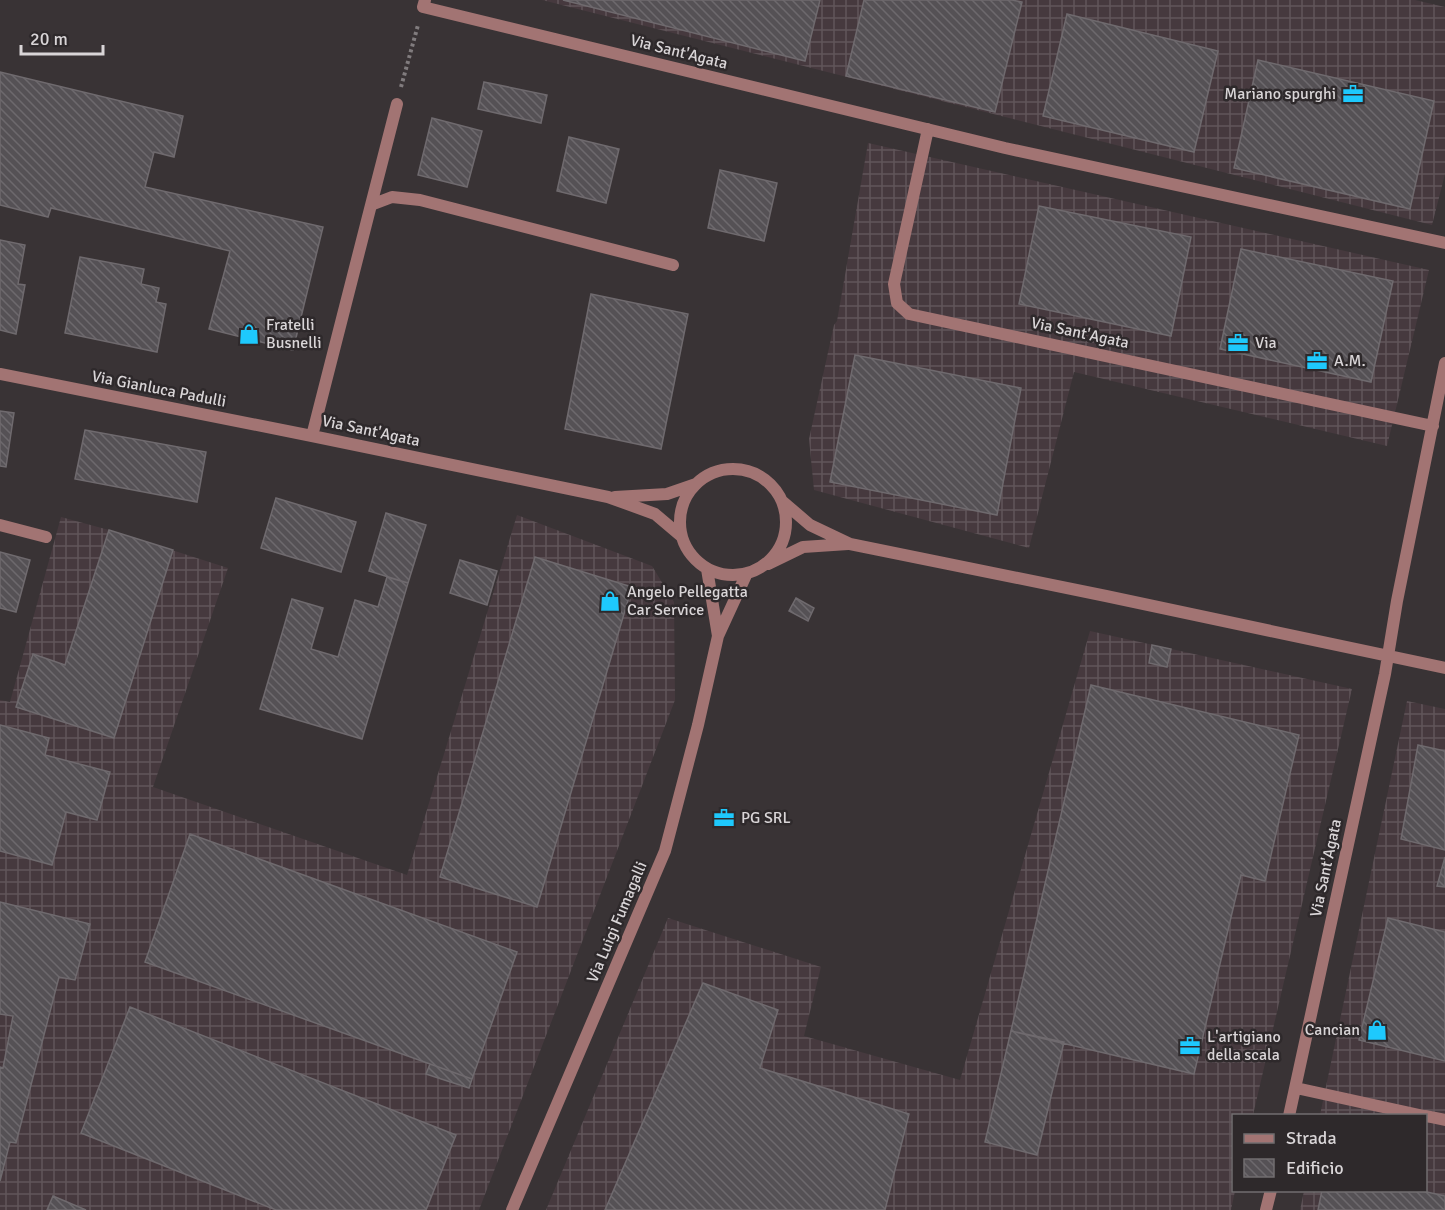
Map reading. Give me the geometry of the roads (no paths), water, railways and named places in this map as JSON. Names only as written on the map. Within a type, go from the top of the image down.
[{"type":"street","name":"Via Sant'Agata","points":[[424,3],[1005,148],[1445,243]]},
{"type":"street","name":"Via Sant'Agata","points":[[397,104],[312,436],[608,497]]},
{"type":"street","name":"Via Sant'Agata","points":[[928,129],[894,284],[897,303],[909,314],[1433,426]]},
{"type":"street","points":[[370,205],[392,197],[420,200],[673,265]]},
{"type":"street","name":"Via Sant'Agata","points":[[1290,1114],[1383,684],[1397,601],[1445,363]]},
{"type":"street","name":"Via Gianluca Padulli","points":[[0,374],[312,436]]},
{"type":"street","points":[[608,497],[667,494],[696,484],[708,475],[726,469],[753,472],[769,482],[782,501],[810,525],[850,544],[1445,668]]},
{"type":"street","points":[[681,536],[682,506],[696,484]]},
{"type":"street","points":[[608,497],[655,514],[681,536],[690,553],[707,569],[720,574],[737,576],[753,571],[803,547],[850,544]]},
{"type":"street","points":[[753,571],[774,557],[785,532],[786,514],[782,501]]},
{"type":"street","points":[[0,525],[46,537]]},
{"type":"street","name":"Via Luigi Fumagalli","points":[[707,569],[718,636]]},
{"type":"street","name":"Via Luigi Fumagalli","points":[[512,1210],[665,850],[698,725],[718,636],[753,571]]},
{"type":"street","points":[[1296,1088],[1416,1114]]},
{"type":"street","points":[[1427,1116],[1445,1120]]},
{"type":"street","points":[[1266,1210],[1271,1192]]},
{"type":"place","name":"Mariano spurghi","points":[[1353,94]]},
{"type":"place","name":"Fratelli Busnelli","points":[[249,334]]},
{"type":"place","name":"Via","points":[[1238,343]]},
{"type":"place","name":"A.M.","points":[[1317,361]]},
{"type":"place","name":"Angelo Pellegatta Car Service","points":[[610,601]]},
{"type":"place","name":"PG SRL","points":[[724,818]]},
{"type":"place","name":"Cancian","points":[[1377,1030]]},
{"type":"place","name":"L'artigiano della scala","points":[[1190,1046]]}]
